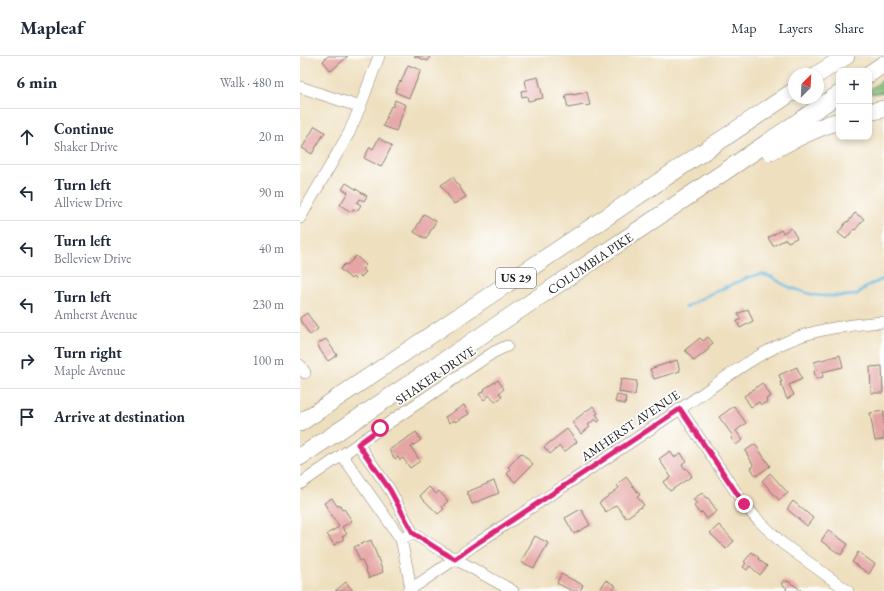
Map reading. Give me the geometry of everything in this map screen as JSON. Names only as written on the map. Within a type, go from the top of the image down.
[{"type":"highway","points":[[813,68],[828,56]]},
{"type":"highway","points":[[824,70],[846,56]]},
{"type":"highway","points":[[872,72],[884,64]]},
{"type":"highway","points":[[733,133],[788,89]]},
{"type":"highway","name":"US 29","points":[[300,423],[788,95]]},
{"type":"highway","name":"COLUMBIA PIKE","points":[[300,457],[616,246],[836,96]]},
{"type":"highway","points":[[872,111],[884,109]]},
{"type":"highway","points":[[616,246],[770,152],[799,137],[836,122]]},
{"type":"street","points":[[300,218],[349,133],[379,56]]},
{"type":"street","points":[[300,87],[360,108]]},
{"type":"street","name":"AMHERST AVENUE","points":[[410,590],[473,546],[680,409],[733,371],[790,341],[817,331],[839,326],[884,322]]},
{"type":"street","name":"SHAKER DRIVE","points":[[300,484],[494,352],[507,346]]},
{"type":"street","points":[[680,409],[744,504],[756,518],[782,543],[848,591]]},
{"type":"street","points":[[358,444],[390,490],[413,533],[441,551],[513,591]]},
{"type":"street","points":[[342,455],[401,539],[410,590]]},
{"type":"street","points":[[401,539],[413,533]]},
{"type":"green space","points":[[884,79],[884,92],[872,94],[872,88]]},
{"type":"building","points":[[328,56],[348,56],[331,71],[323,61]]},
{"type":"building","points":[[414,56],[430,56],[428,61]]},
{"type":"building","points":[[408,65],[421,70],[409,98],[395,92]]},
{"type":"building","points":[[538,77],[543,98],[528,101],[527,96],[522,97],[521,91],[527,90],[525,80]]},
{"type":"building","points":[[587,92],[590,105],[568,108],[565,95]]},
{"type":"building","points":[[395,100],[406,105],[396,131],[383,126]]},
{"type":"building","points":[[315,126],[325,132],[312,154],[302,148]]},
{"type":"building","points":[[379,138],[392,146],[381,167],[364,158],[370,147],[373,149]]},
{"type":"building","points":[[453,177],[466,197],[454,204],[441,185]]},
{"type":"building","points":[[346,183],[367,196],[364,201],[360,199],[357,203],[361,205],[357,211],[353,209],[351,212],[340,205],[348,192],[342,189]]},
{"type":"building","points":[[855,213],[864,219],[846,239],[838,233]]},
{"type":"building","points":[[424,214],[436,221],[426,239],[414,232]]},
{"type":"building","points":[[791,228],[797,238],[788,242],[786,239],[773,246],[768,238],[781,230],[783,233]]},
{"type":"building","points":[[356,256],[366,265],[362,269],[366,272],[361,277],[359,275],[355,279],[353,277],[351,279],[340,269],[345,264],[347,265]]},
{"type":"building","points":[[748,309],[753,321],[740,328],[737,321],[741,319],[738,314]]},
{"type":"building","points":[[307,313],[318,329],[310,335],[300,320],[300,318]]},
{"type":"building","points":[[708,337],[713,343],[708,347],[709,349],[694,361],[685,350],[700,338],[703,341]]},
{"type":"building","points":[[326,339],[337,355],[328,361],[317,344]]},
{"type":"building","points":[[840,355],[843,367],[822,372],[823,377],[816,379],[814,371],[817,370],[814,362]]},
{"type":"building","points":[[677,360],[680,371],[654,379],[650,369]]},
{"type":"building","points":[[882,366],[883,393],[871,393],[870,367]]},
{"type":"building","points":[[797,367],[802,379],[789,385],[794,395],[787,399],[780,382],[782,382],[779,375]]},
{"type":"building","points":[[621,379],[637,381],[635,395],[619,392]]},
{"type":"building","points":[[498,380],[504,389],[499,393],[502,397],[495,402],[490,395],[484,400],[479,394]]},
{"type":"building","points":[[762,383],[771,396],[766,399],[767,402],[761,405],[759,402],[751,407],[744,396]]},
{"type":"building","points":[[617,395],[626,397],[625,404],[615,402]]},
{"type":"building","points":[[464,405],[469,414],[455,422],[454,420],[449,423],[445,417]]},
{"type":"building","points":[[593,406],[598,413],[596,414],[600,420],[598,422],[595,419],[588,425],[590,427],[581,434],[572,422]]},
{"type":"building","points":[[734,406],[746,423],[736,431],[743,440],[736,445],[731,438],[733,436],[719,417]]},
{"type":"building","points":[[884,411],[884,439],[875,441],[870,413]]},
{"type":"building","points":[[567,429],[577,442],[564,452],[560,446],[550,454],[544,447]]},
{"type":"building","points":[[416,432],[421,440],[411,447],[420,461],[410,468],[403,458],[400,460],[398,457],[395,459],[389,450]]},
{"type":"building","points":[[755,444],[770,466],[756,476],[751,468],[754,466],[745,451]]},
{"type":"building","points":[[670,451],[674,457],[681,453],[686,461],[682,464],[692,476],[670,491],[663,482],[671,477],[659,459]]},
{"type":"building","points":[[521,453],[533,464],[515,482],[507,474],[511,469],[508,467]]},
{"type":"building","points":[[770,473],[788,493],[779,500],[762,481]]},
{"type":"building","points":[[626,477],[640,495],[637,497],[644,505],[626,518],[616,505],[606,512],[599,503],[619,488],[617,485]]},
{"type":"building","points":[[494,481],[499,493],[472,504],[467,492]]},
{"type":"building","points":[[429,487],[436,494],[439,491],[448,501],[442,507],[444,509],[438,514],[420,496]]},
{"type":"building","points":[[702,493],[706,498],[708,498],[717,511],[707,519],[702,512],[700,514],[694,506],[697,504],[693,499]]},
{"type":"building","points":[[332,498],[337,506],[340,505],[342,510],[344,509],[352,521],[342,527],[347,534],[342,537],[344,539],[334,545],[327,534],[339,527],[324,503]]},
{"type":"building","points":[[793,501],[813,518],[807,526],[787,509]]},
{"type":"building","points":[[581,509],[590,525],[574,534],[565,518]]},
{"type":"building","points":[[719,525],[734,541],[726,549],[710,533]]},
{"type":"building","points":[[828,530],[848,544],[841,555],[821,541]]},
{"type":"building","points":[[535,536],[548,543],[534,568],[521,562]]},
{"type":"building","points":[[371,540],[383,572],[369,578],[362,560],[360,561],[354,547]]},
{"type":"building","points":[[752,552],[767,566],[760,575],[750,566],[747,570],[743,567],[746,563],[744,562]]},
{"type":"building","points":[[858,552],[875,564],[869,574],[852,562]]},
{"type":"building","points":[[561,574],[583,585],[580,591],[572,591],[557,583]]},
{"type":"building","points":[[606,580],[616,586],[612,591],[599,591]]},
{"type":"building","points":[[784,580],[787,582],[788,581],[802,591],[785,591],[787,588],[781,584]]},
{"type":"building","points":[[346,582],[353,591],[335,591]]},
{"type":"waterway","points":[[686,307],[708,295],[749,277],[761,274],[772,277],[789,287],[813,295],[825,296],[856,295],[869,285],[884,279]]},
{"type":"route","points":[[380,428],[358,444],[390,490],[413,533],[455,559],[680,409],[744,504]]}]
